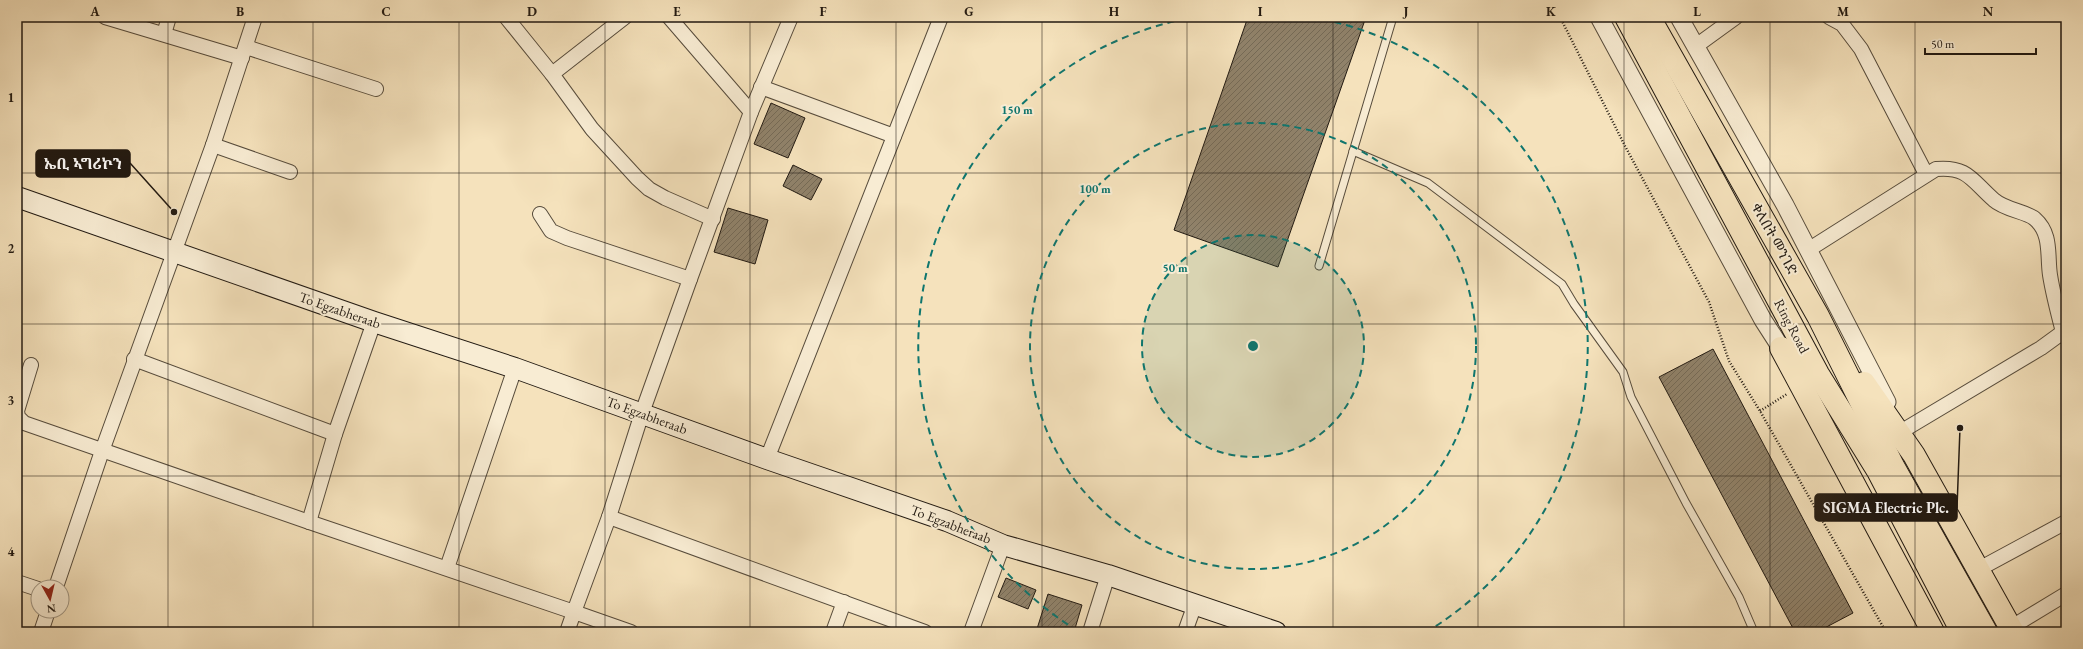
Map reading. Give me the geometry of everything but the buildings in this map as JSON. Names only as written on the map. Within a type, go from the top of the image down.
[{"type":"highway","name":"Ring Road","points":[[1626,17],[1818,374],[1867,456],[1878,471],[1962,632]]},
{"type":"highway","name":"ቀለበት መንገድ","points":[[1649,17],[1818,316],[1893,466],[1986,632]]},
{"type":"highway","points":[[1818,316],[1914,455],[2012,630]]},
{"type":"highway","points":[[1781,348],[1933,632]]},
{"type":"highway","points":[[1781,348],[1867,456]]},
{"type":"main road","name":"To Egzabheraab","points":[[17,197],[173,250],[374,322],[515,368],[767,459],[947,521],[1003,545],[1108,575],[1276,632]]},
{"type":"street","points":[[105,17],[164,34],[244,52],[376,89]]},
{"type":"street","points":[[164,34],[170,17]]},
{"type":"street","points":[[59,579],[134,359],[213,145],[255,17]]},
{"type":"street","points":[[506,17],[552,74],[592,129],[637,178],[649,189],[665,198],[713,219]]},
{"type":"street","points":[[552,74],[625,17]]},
{"type":"street","points":[[669,17],[751,112]]},
{"type":"street","points":[[567,632],[609,517],[642,413],[690,279],[761,86],[791,17]]},
{"type":"street","points":[[767,459],[941,17]]},
{"type":"street","points":[[1599,17],[1763,320],[1781,348]]},
{"type":"street","points":[[1679,17],[1808,250],[1914,455]]},
{"type":"street","points":[[1696,46],[1736,17]]},
{"type":"street","points":[[1829,17],[1842,24],[1861,49],[1926,174]]},
{"type":"street","points":[[761,86],[894,136]]},
{"type":"street","points":[[213,145],[290,172]]},
{"type":"street","points":[[1808,250],[1936,169],[1950,168],[1963,171],[1972,178],[1994,201],[2005,208],[2034,217],[2044,228],[2048,243],[2050,275],[2065,334],[1902,431]]},
{"type":"street","points":[[540,214],[551,231],[567,238],[690,279]]},
{"type":"street","points":[[308,522],[335,434],[374,322]]},
{"type":"street","points":[[134,359],[335,434]]},
{"type":"street","points":[[31,365],[17,411],[18,417],[24,423],[102,452],[632,632]]},
{"type":"street","points":[[447,568],[515,368]]},
{"type":"street","points":[[609,517],[925,632]]},
{"type":"street","points":[[1979,569],[2066,522]]},
{"type":"street","points":[[971,632],[1003,545]]},
{"type":"street","points":[[1090,632],[1108,575]]},
{"type":"street","points":[[17,582],[30,586]]},
{"type":"street","points":[[2012,630],[2066,594]]},
{"type":"street","points":[[833,632],[844,602]]},
{"type":"street","points":[[1185,632],[1195,604]]},
{"type":"street","points":[[41,632],[45,619]]},
{"type":"lane","points":[[1319,266],[1393,17]]},
{"type":"lane","points":[[1353,151],[1428,183],[1562,284],[1574,304],[1623,372],[1631,397],[1686,503],[1739,597],[1754,632]]},
{"type":"path","points":[[1560,17],[1625,146],[1709,302],[1729,361],[1760,411],[1886,632]]},
{"type":"path","points":[[1760,411],[1800,384]]},
{"type":"place","name":"ኤቢ ኣግሪኮን","points":[[174,212]]},
{"type":"place","name":"SIGMA Electric Plc.","points":[[1960,428]]}]
